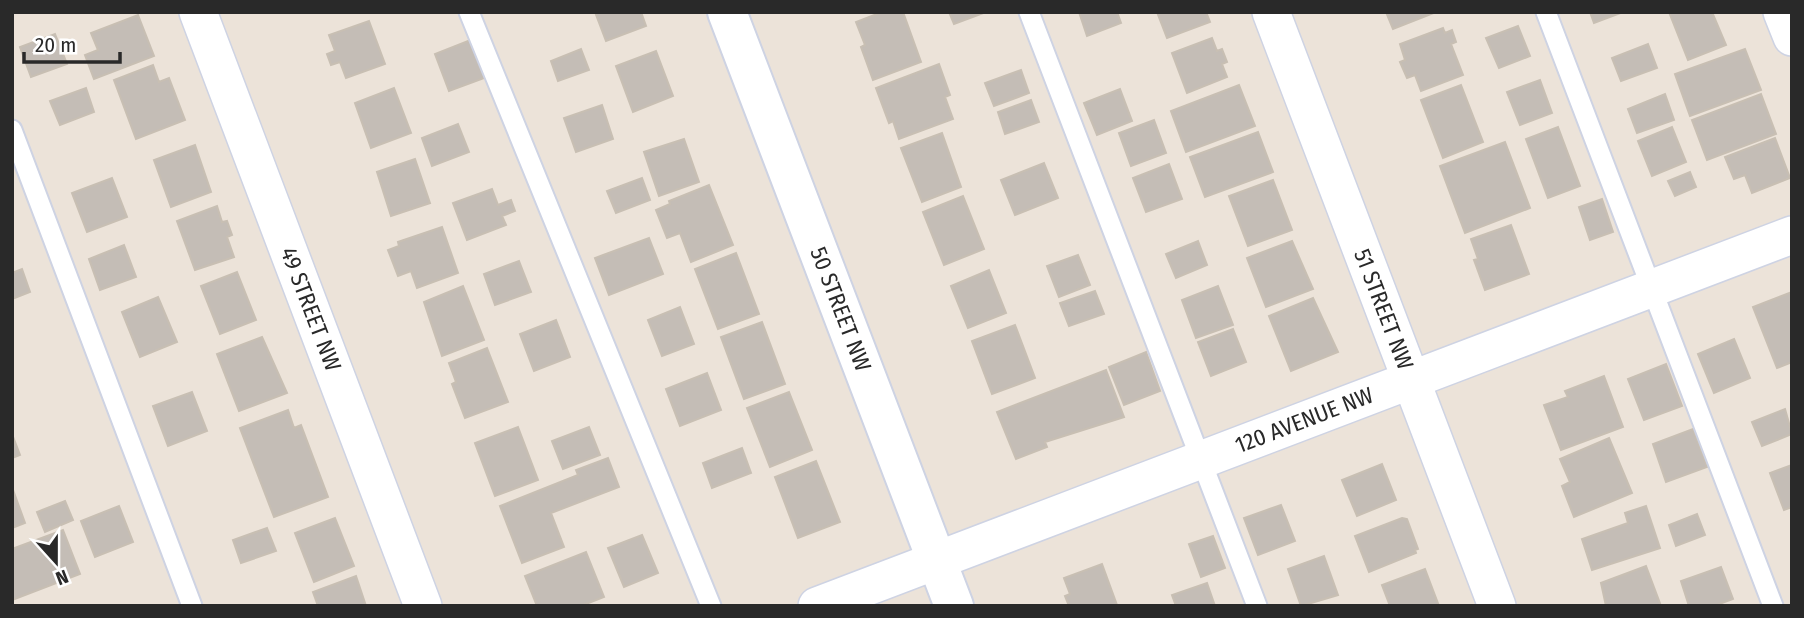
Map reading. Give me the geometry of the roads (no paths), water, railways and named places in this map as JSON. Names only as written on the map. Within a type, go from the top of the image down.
[{"type":"main road","name":"50 STREET NW","points":[[727,12],[954,606]]},
{"type":"street","name":"49 STREET NW","points":[[198,12],[423,606]]},
{"type":"street","name":"51 STREET NW","points":[[1271,12],[1497,606]]},
{"type":"street","points":[[1782,12],[1792,37]]},
{"type":"street","name":"120 AVENUE NW","points":[[817,606],[1792,235]]},
{"type":"lane","points":[[470,12],[711,606]]},
{"type":"lane","points":[[1030,12],[1257,606]]},
{"type":"lane","points":[[1546,12],[1773,606]]},
{"type":"lane","points":[[12,130],[192,606]]}]
